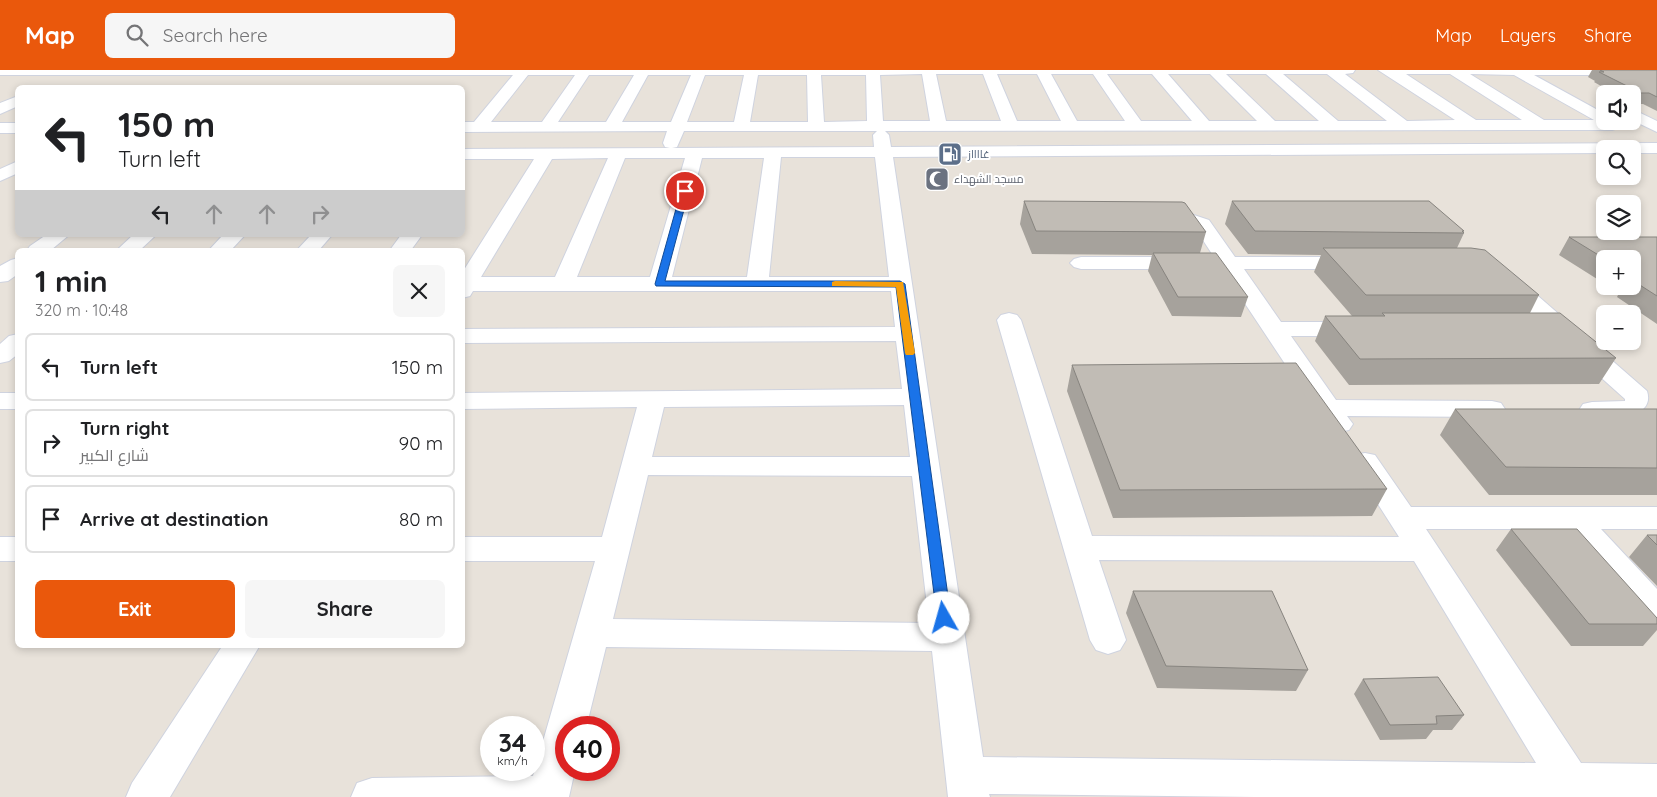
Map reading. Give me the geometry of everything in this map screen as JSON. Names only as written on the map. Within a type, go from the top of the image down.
[{"type":"street","points":[[1,71],[242,74],[301,71],[420,70],[1043,72],[1348,70]]},
{"type":"street","points":[[402,85],[420,70]]},
{"type":"street","points":[[460,85],[474,70]]},
{"type":"street","points":[[479,127],[524,70]]},
{"type":"street","points":[[547,127],[585,70]]},
{"type":"street","points":[[1214,70],[1271,126]]},
{"type":"street","points":[[1269,70],[1335,126]]},
{"type":"street","points":[[1330,70],[1404,126]]},
{"type":"street","points":[[1385,70],[1657,71]]},
{"type":"street","points":[[1390,70],[1474,126]]},
{"type":"street","points":[[1453,70],[1542,126]]},
{"type":"street","points":[[1516,70],[1596,115]]},
{"type":"street","points":[[1547,70],[1572,83]]},
{"type":"street","points":[[52,84],[81,71]]},
{"type":"street","points":[[282,85],[301,71]]},
{"type":"street","points":[[344,85],[362,71]]},
{"type":"street","points":[[611,127],[643,71]]},
{"type":"street","points":[[667,153],[699,71]]},
{"type":"street","points":[[741,127],[752,71]]},
{"type":"street","points":[[814,71],[816,127]]},
{"type":"street","points":[[873,71],[879,135],[968,786],[1575,790],[1657,783]]},
{"type":"street","points":[[928,71],[939,126]]},
{"type":"street","points":[[989,71],[1011,126]]},
{"type":"street","points":[[1098,71],[1136,126]]},
{"type":"street","points":[[1158,71],[1205,126]]},
{"type":"street","points":[[1612,71],[1639,83]]},
{"type":"street","points":[[0,81],[21,72]]},
{"type":"street","points":[[112,84],[134,72]]},
{"type":"street","points":[[171,84],[192,72]]},
{"type":"street","points":[[1043,72],[1072,126]]},
{"type":"street","points":[[0,109],[15,102]]},
{"type":"street","points":[[1641,119],[1657,127]]},
{"type":"street","points":[[469,154],[773,153],[939,126],[1596,125]]},
{"type":"street","points":[[465,127],[816,127],[879,135],[1657,148]]},
{"type":"street","points":[[0,128],[15,128]]},
{"type":"street","points":[[659,284],[695,153]]},
{"type":"street","points":[[757,284],[773,153]]},
{"type":"street","points":[[465,284],[546,154]]},
{"type":"street","points":[[564,284],[618,154]]},
{"type":"street","points":[[8,185],[15,158]]},
{"type":"street","points":[[1138,217],[1176,217],[1195,220],[1202,224],[1306,374],[1402,518],[1575,790]]},
{"type":"street","points":[[40,248],[56,237]]},
{"type":"street","points":[[130,248],[143,237]]},
{"type":"street","points":[[221,248],[233,237]]},
{"type":"street","points":[[309,248],[320,237]]},
{"type":"street","points":[[402,248],[410,237]]},
{"type":"street","points":[[1081,263],[1373,263]]},
{"type":"street","points":[[0,276],[15,266]]},
{"type":"street","points":[[1490,270],[1504,278],[1564,329],[1638,397],[1638,405],[1630,409],[1566,410]]},
{"type":"street","points":[[465,286],[564,284],[900,284]]},
{"type":"street","points":[[0,286],[15,287]]},
{"type":"street","points":[[1009,320],[1108,640]]},
{"type":"street","points":[[1275,329],[1384,329]]},
{"type":"street","points":[[1524,329],[1564,329]]},
{"type":"street","points":[[465,336],[907,334]]},
{"type":"street","points":[[0,337],[15,337]]},
{"type":"street","points":[[0,356],[15,344]]},
{"type":"street","points":[[1276,375],[1306,374]]},
{"type":"street","points":[[465,401],[916,397]]},
{"type":"street","points":[[569,716],[652,400]]},
{"type":"street","points":[[0,401],[15,401]]},
{"type":"street","points":[[1328,408],[1516,410]]},
{"type":"street","points":[[636,466],[925,467]]},
{"type":"street","points":[[1402,518],[1573,518],[1655,521]]},
{"type":"street","points":[[1573,518],[1657,611]]},
{"type":"street","points":[[1080,548],[1422,549]]},
{"type":"street","points":[[0,549],[15,549]]},
{"type":"street","points":[[465,549],[614,549]]},
{"type":"street","points":[[592,633],[947,637]]},
{"type":"street","points":[[147,797],[240,648]]},
{"type":"street","points":[[372,797],[548,796],[555,770]]},
{"type":"building","points":[[1600,70],[1657,70],[1657,97],[1649,93],[1641,93],[1641,85],[1625,85],[1599,72],[1604,72]]},
{"type":"building","points":[[1024,201],[1182,202],[1185,203],[1206,232],[1036,231]]},
{"type":"building","points":[[1232,201],[1429,201],[1464,233],[1255,231]]},
{"type":"building","points":[[1569,237],[1596,237],[1596,240],[1641,240],[1641,237],[1657,237],[1657,296],[1641,286],[1641,250],[1596,250],[1596,254]]},
{"type":"building","points":[[1323,248],[1471,248],[1485,250],[1539,295],[1366,295]]},
{"type":"building","points":[[1153,253],[1216,253],[1248,297],[1178,297]]},
{"type":"building","points":[[1382,313],[1560,313],[1596,342],[1596,350],[1606,350],[1616,358],[1360,359],[1325,316],[1385,316]]},
{"type":"building","points":[[1296,363],[1387,489],[1120,490],[1072,365]]},
{"type":"building","points":[[1455,409],[1657,409],[1657,468],[1506,467]]},
{"type":"building","points":[[1511,529],[1577,529],[1657,618],[1657,624],[1589,624]]},
{"type":"building","points":[[1647,535],[1657,535],[1657,545]]},
{"type":"building","points":[[1133,591],[1272,591],[1308,670],[1166,666]]},
{"type":"building","points":[[1438,677],[1464,715],[1436,716],[1437,724],[1390,725],[1363,679]]},
{"type":"slow traffic","points":[[835,284],[900,284],[910,353]]},
{"type":"place","name":"غااااز","points":[[950,154]]},
{"type":"place","name":"مسجد الشهداء","points":[[937,179]]},
{"type":"route","points":[[685,191],[659,284],[900,284],[944,618]]}]
